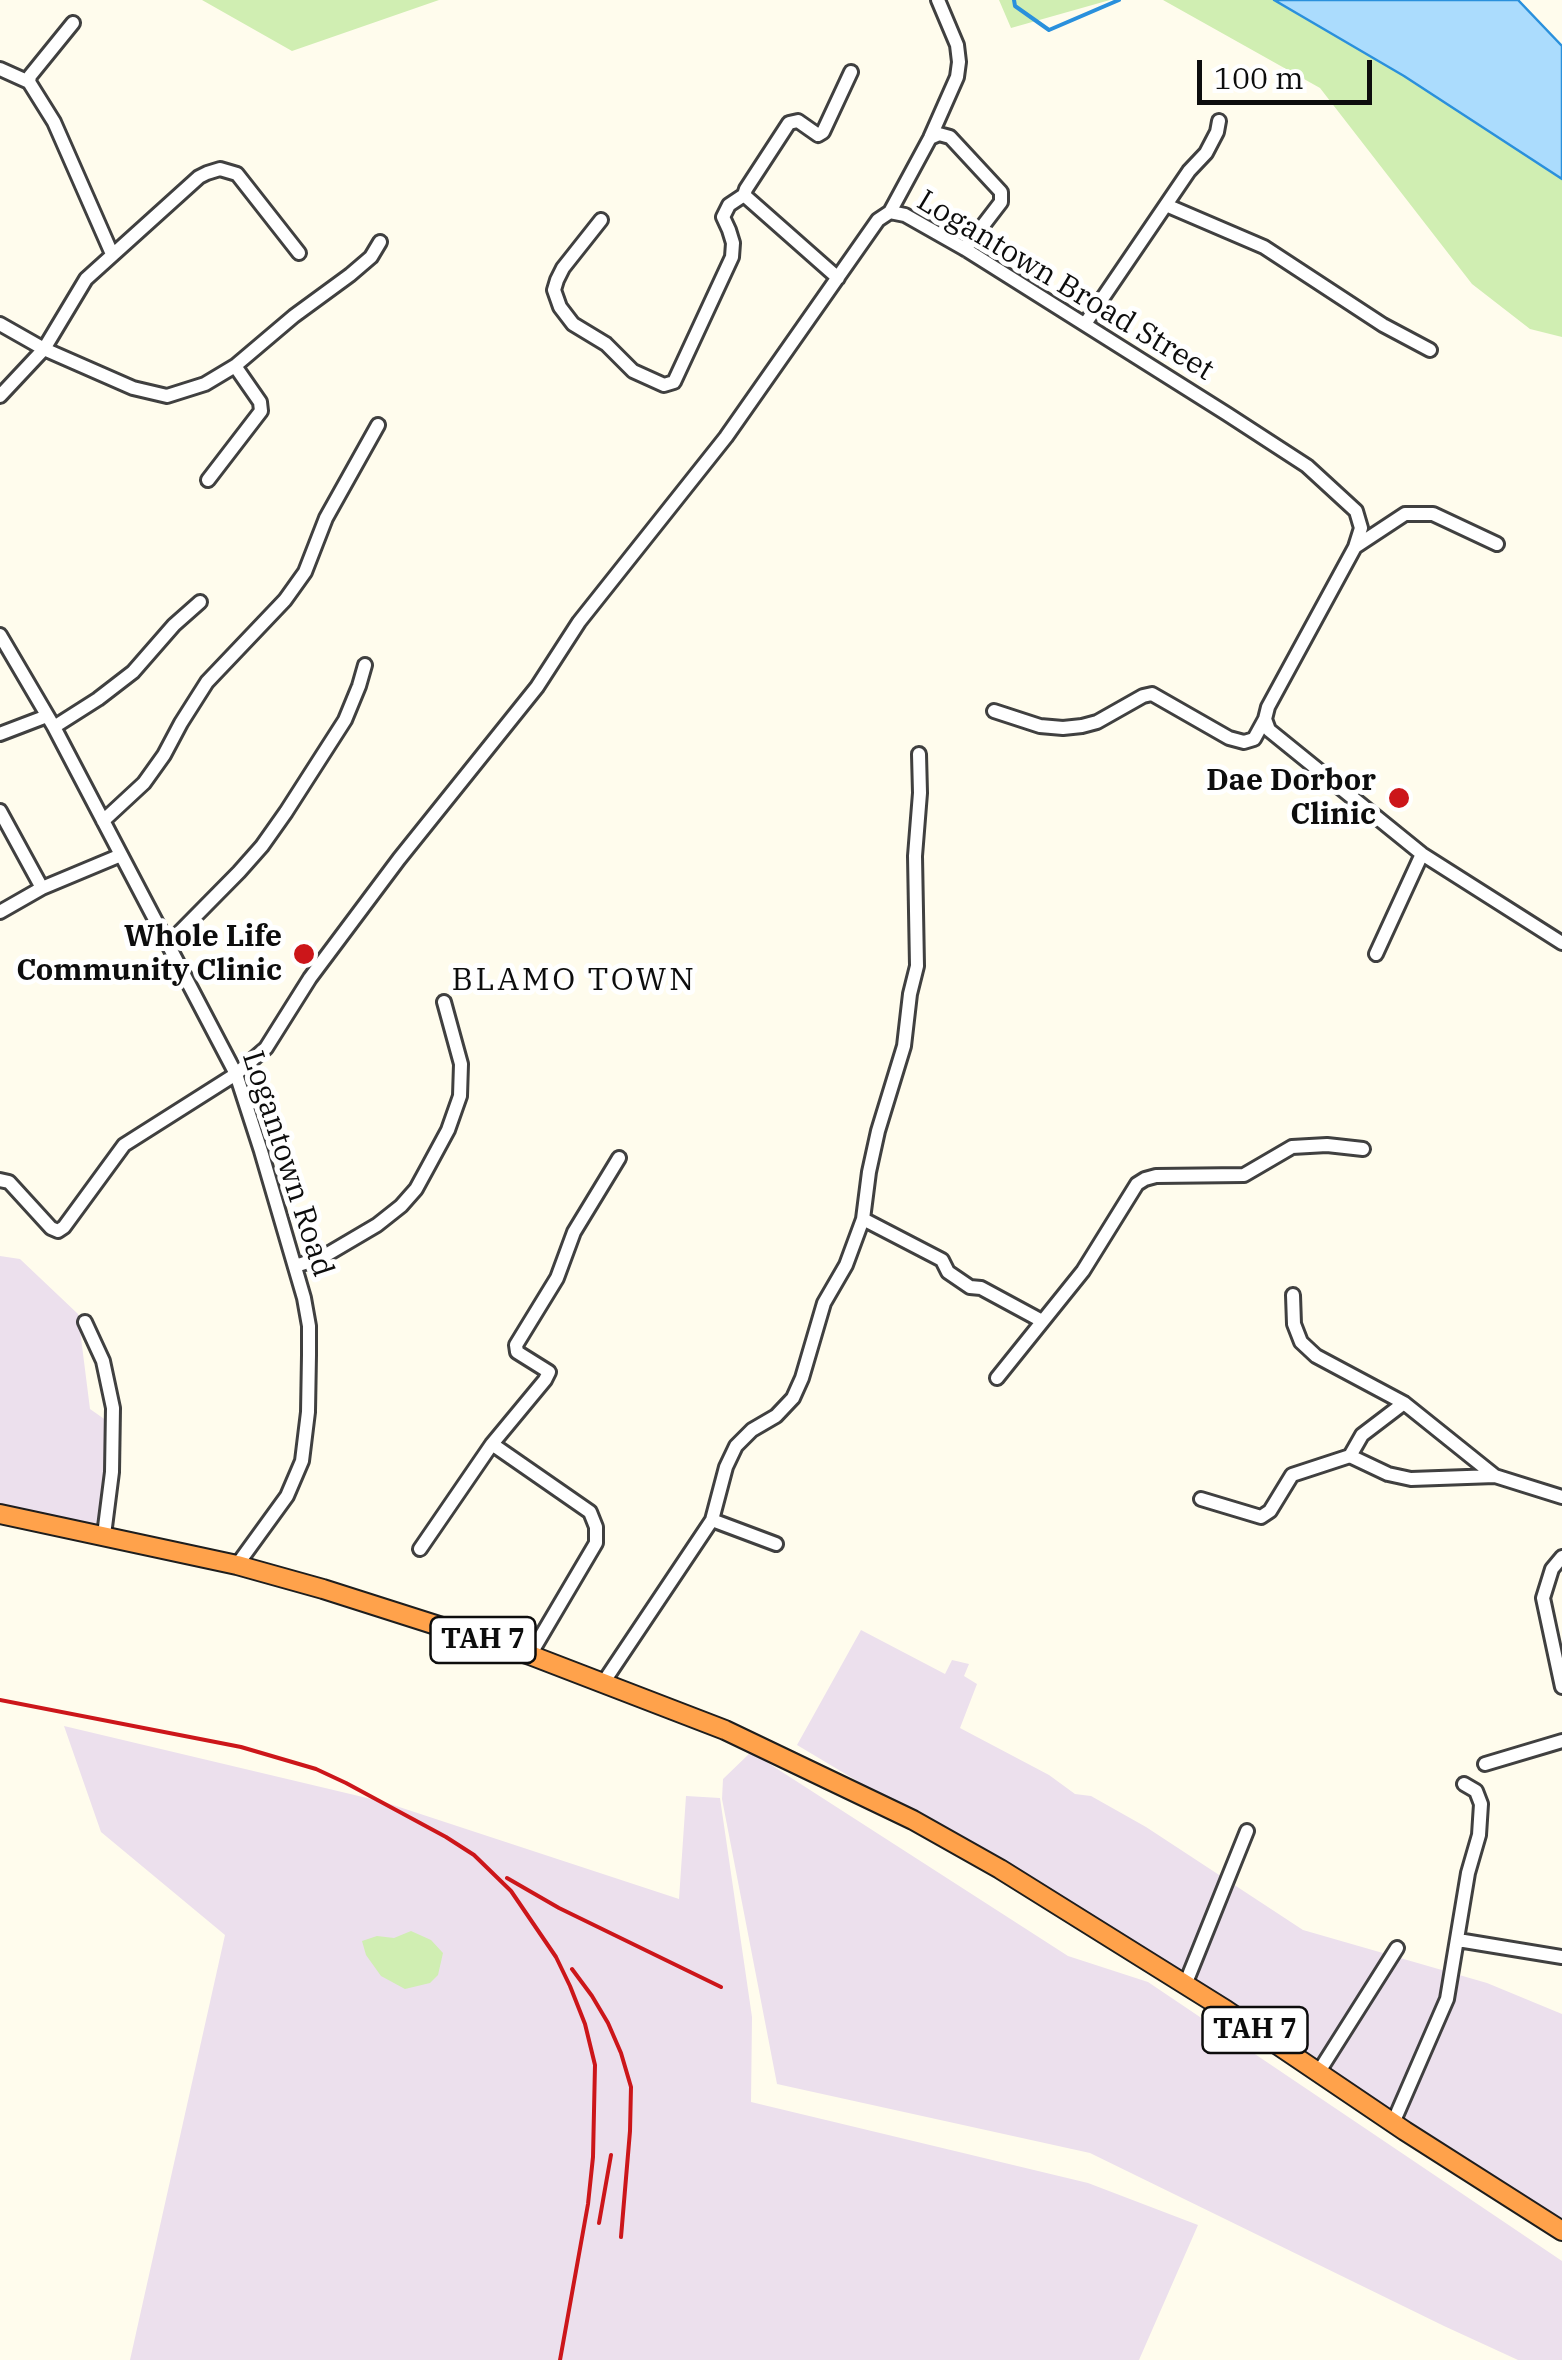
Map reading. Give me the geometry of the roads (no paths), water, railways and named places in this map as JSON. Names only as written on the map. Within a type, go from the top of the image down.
[{"type":"highway","name":"TAH 7","points":[[0,1514],[236,1565],[324,1589],[530,1655],[725,1730],[913,1820],[1000,1868],[1562,2230]]},
{"type":"street","points":[[890,212],[957,77],[957,45],[938,0]]},
{"type":"street","points":[[29,82],[72,24]]},
{"type":"street","points":[[0,69],[29,82],[54,122],[112,254]]},
{"type":"street","points":[[602,220],[557,280],[554,290],[560,307],[572,324],[606,344],[633,371],[664,385],[674,382],[732,257],[730,230],[723,217],[729,206],[744,195],[789,123],[798,122],[818,134],[823,132],[851,72]]},
{"type":"street","points":[[1085,324],[1189,171],[1206,153],[1219,121]]},
{"type":"street","points":[[930,138],[940,134],[950,137],[1001,192],[1001,202],[964,249]]},
{"type":"street","points":[[0,396],[44,349],[86,278],[199,177],[220,169],[232,171],[299,253]]},
{"type":"street","points":[[744,195],[838,278]]},
{"type":"street","points":[[1166,205],[1264,247],[1382,325],[1430,350]]},
{"type":"street","name":"Logantown Broad Street","points":[[0,1180],[9,1182],[58,1231],[124,1145],[236,1074],[266,1048],[310,978],[398,859],[537,687],[579,622],[726,437],[878,220],[890,212],[905,215],[964,249],[1307,466],[1356,511],[1361,528],[1355,547]]},
{"type":"street","points":[[0,324],[44,349],[134,388],[167,396],[205,384],[234,366],[350,276],[380,242]]},
{"type":"street","points":[[208,480],[261,411],[260,402],[234,366]]},
{"type":"street","points":[[103,822],[144,783],[207,682],[285,600],[305,572],[326,518],[378,425]]},
{"type":"street","points":[[994,712],[1040,726],[1082,726],[1152,694],[1229,738],[1244,742],[1254,739],[1355,547],[1405,514],[1433,514],[1498,544]]},
{"type":"street","points":[[0,734],[51,721],[98,699],[133,672],[200,602]]},
{"type":"street","name":"Logantown Road","points":[[0,635],[51,721],[236,1074],[295,1266],[309,1326],[308,1412],[302,1461],[287,1496],[236,1565]]},
{"type":"street","points":[[169,943],[239,872],[286,812],[344,720],[360,686],[364,665]]},
{"type":"street","points":[[1265,719],[1275,736],[1422,854],[1562,943]]},
{"type":"street","points":[[603,1682],[712,1520],[726,1467],[736,1446],[793,1398],[824,1303],[846,1266],[863,1219],[878,1130],[904,1046],[917,966],[918,754]]},
{"type":"street","points":[[0,811],[42,888]]},
{"type":"street","points":[[1376,954],[1422,854]]},
{"type":"street","points":[[0,912],[42,888],[121,855]]},
{"type":"street","points":[[295,1266],[321,1258],[376,1225],[416,1189],[448,1130],[460,1096],[461,1064],[444,1002]]},
{"type":"street","points":[[997,1378],[1082,1271],[1145,1179],[1244,1174],[1292,1147],[1328,1145],[1363,1149]]},
{"type":"street","points":[[420,1548],[492,1444],[545,1380],[548,1372],[515,1348],[557,1278],[574,1232],[619,1158]]},
{"type":"street","points":[[863,1219],[942,1260],[948,1272],[970,1287],[981,1288],[1042,1321]]},
{"type":"street","points":[[1294,1296],[1294,1324],[1301,1342],[1316,1356],[1404,1403],[1494,1476]]},
{"type":"street","points":[[85,1322],[103,1361],[113,1408],[112,1472],[104,1535]]},
{"type":"street","points":[[1202,1499],[1260,1517],[1270,1510],[1292,1475],[1350,1456],[1362,1436],[1404,1403]]},
{"type":"street","points":[[492,1444],[590,1512],[596,1527],[596,1543],[530,1655]]},
{"type":"street","points":[[1350,1456],[1388,1474],[1411,1479],[1494,1476],[1562,1496]]},
{"type":"street","points":[[712,1520],[776,1544]]},
{"type":"street","points":[[1562,1557],[1552,1570],[1542,1598],[1562,1687]]},
{"type":"street","points":[[1485,1764],[1562,1740]]},
{"type":"street","points":[[1393,2124],[1448,1999],[1468,1873],[1479,1835],[1481,1804],[1476,1792],[1464,1784]]},
{"type":"street","points":[[1186,1985],[1247,1831]]},
{"type":"street","points":[[1458,1940],[1562,1958]]},
{"type":"street","points":[[1318,2073],[1397,1948]]},
{"type":"water","points":[[1274,0],[1518,0],[1562,46],[1562,179],[1404,76]]},
{"type":"waterway","points":[[1014,0],[1015,6],[1049,30],[1119,0]]},
{"type":"railway","points":[[0,1700],[241,1747],[316,1769],[446,1837],[474,1855],[511,1891],[556,1957],[585,2024],[595,2065],[588,2204],[560,2360]]},
{"type":"railway","points":[[507,1878],[559,1908],[721,1987]]},
{"type":"railway","points":[[572,1969],[608,2023],[631,2087],[621,2237]]},
{"type":"railway","points":[[599,2223],[611,2155]]},
{"type":"place","name":"Dae Dorbor Clinic","points":[[1399,798]]},
{"type":"place","name":"Whole Life Community Clinic","points":[[304,954]]},
{"type":"district","name":"BLAMO TOWN","points":[[574,981]]}]
